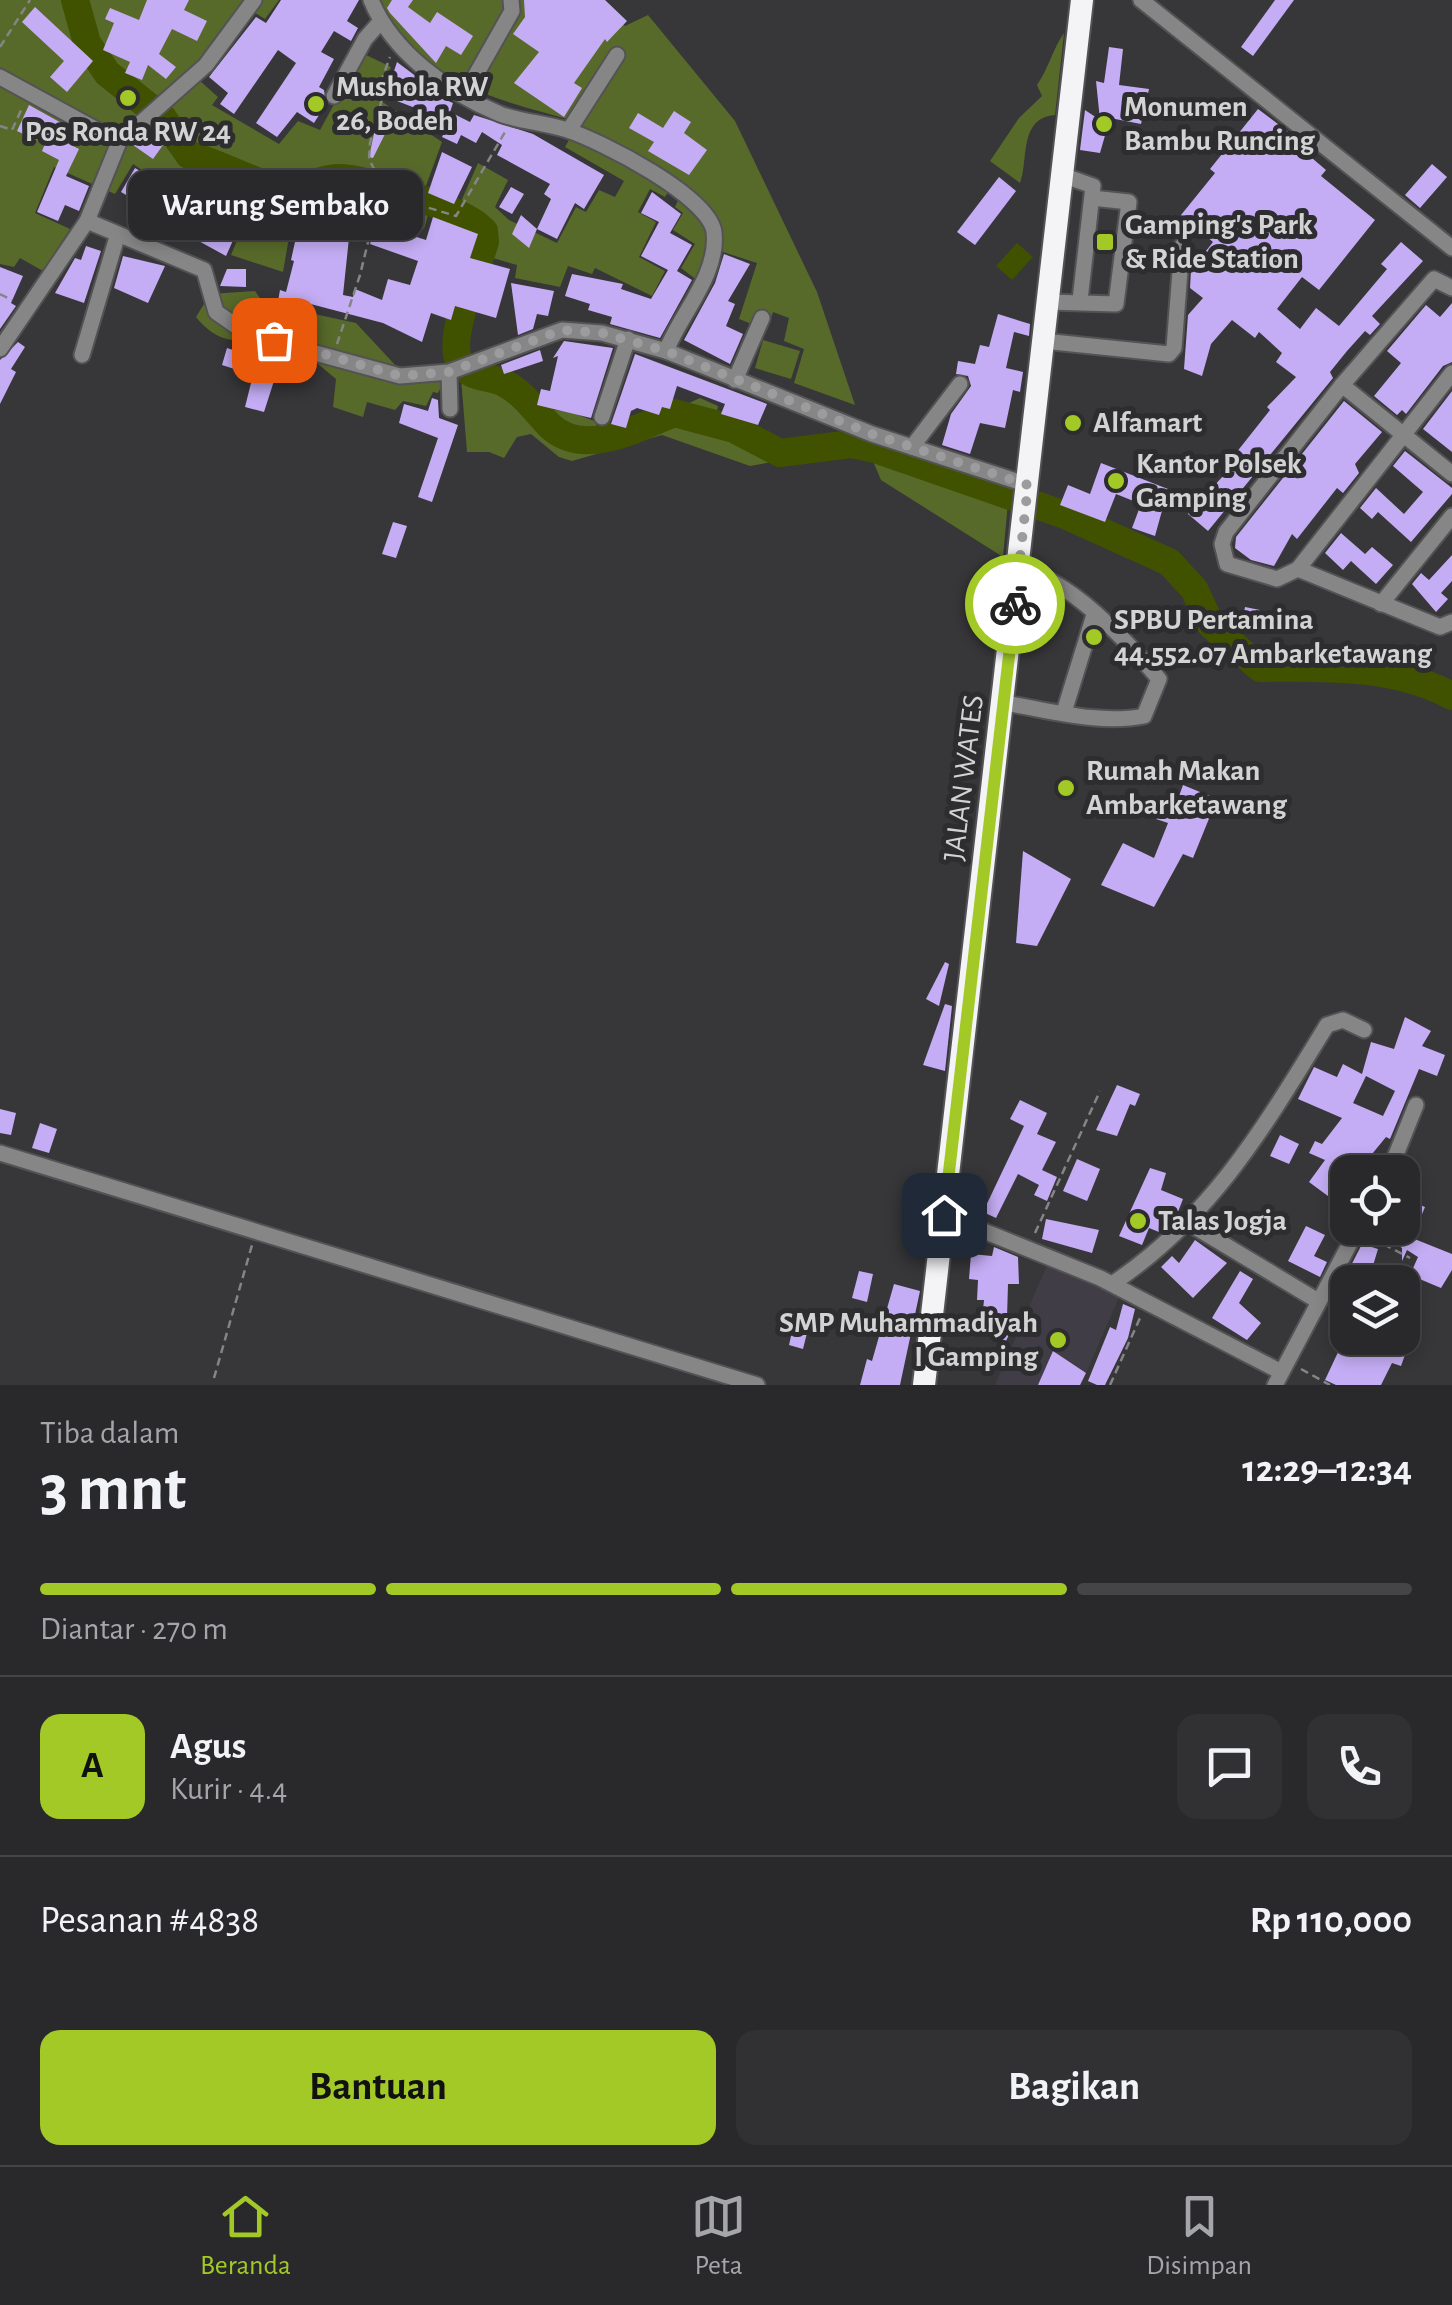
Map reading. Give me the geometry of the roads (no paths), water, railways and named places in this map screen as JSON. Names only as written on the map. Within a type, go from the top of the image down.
[{"type":"highway","name":"JALAN WATES","points":[[924,1385],[1082,0]]},
{"type":"street","points":[[0,348],[87,221],[119,142],[206,65],[254,0]]},
{"type":"street","points":[[371,0],[381,22],[420,65],[465,94],[514,118],[569,130],[670,184],[709,215],[714,232],[709,271],[678,321],[666,351]]},
{"type":"street","points":[[465,94],[512,10],[511,0]]},
{"type":"street","points":[[1142,0],[1452,248]]},
{"type":"street","points":[[334,96],[365,39],[381,22]]},
{"type":"street","points":[[569,130],[616,55]]},
{"type":"street","points":[[0,77],[28,96],[119,142]]},
{"type":"street","points":[[1062,175],[1093,186],[1080,300]]},
{"type":"street","points":[[1048,302],[1116,304],[1129,202],[1092,198]]},
{"type":"street","points":[[87,221],[117,237],[204,270],[216,312],[249,335],[400,376],[450,375],[474,362],[562,330],[628,339],[1027,492]]},
{"type":"street","points":[[82,355],[117,237]]},
{"type":"street","points":[[1043,342],[1172,352],[1182,246]]},
{"type":"street","points":[[1452,288],[1434,279],[1342,384],[1226,532],[1222,556],[1233,568],[1277,579],[1298,569],[1452,373]]},
{"type":"street","points":[[735,380],[762,318]]},
{"type":"street","points":[[602,417],[628,339]]},
{"type":"street","points":[[450,375],[450,409]]},
{"type":"street","points":[[912,447],[960,384]]},
{"type":"street","points":[[1342,384],[1452,474]]},
{"type":"street","points":[[1381,604],[1452,516]]},
{"type":"street","points":[[1298,569],[1440,627],[1452,622]]},
{"type":"street","points":[[1004,703],[1111,720],[1144,716],[1159,679],[1130,643],[1040,572],[1018,570]]},
{"type":"street","points":[[1064,712],[1094,615]]},
{"type":"street","points":[[1112,1284],[1160,1252],[1190,1224],[1230,1176],[1327,1024],[1344,1020],[1364,1030]]},
{"type":"street","points":[[1395,1155],[1416,1105]]},
{"type":"street","points":[[0,1153],[757,1385]]},
{"type":"street","points":[[944,1215],[1112,1284],[1281,1373],[1349,1245]]},
{"type":"street","points":[[1190,1224],[1318,1301]]},
{"type":"waterway","points":[[75,0],[87,43],[107,73],[163,118],[189,155],[276,187],[292,188],[337,178],[367,182],[448,210],[484,231],[485,242],[460,320],[456,350],[459,361],[474,374],[512,388],[564,435],[579,440],[611,437],[674,413],[734,429],[780,453],[851,444],[875,449],[1065,515],[1169,562],[1194,589],[1211,625],[1260,668],[1383,673],[1452,696]]},
{"type":"place","name":"Pos Ronda RW 24","points":[[128,98]]},
{"type":"place","name":"Mushola RW 26, Bodeh","points":[[316,104]]},
{"type":"place","name":"Monumen Bambu Runcing","points":[[1104,124]]},
{"type":"place","name":"Gamping's Park & Ride Station","points":[[1105,242]]},
{"type":"place","name":"Warung Sembako","points":[[274,340]]},
{"type":"place","name":"Alfamart","points":[[1073,423]]},
{"type":"place","name":"Kantor Polsek Gamping","points":[[1116,481]]},
{"type":"place","name":"SPBU Pertamina 44.552.07 Ambarketawang","points":[[1094,637]]},
{"type":"place","name":"Rumah Makan Ambarketawang","points":[[1066,788]]},
{"type":"place","name":"Talas Jogja","points":[[1138,1221]]},
{"type":"place","name":"SMP Muhammadiyah I Gamping","points":[[1058,1340]]}]
